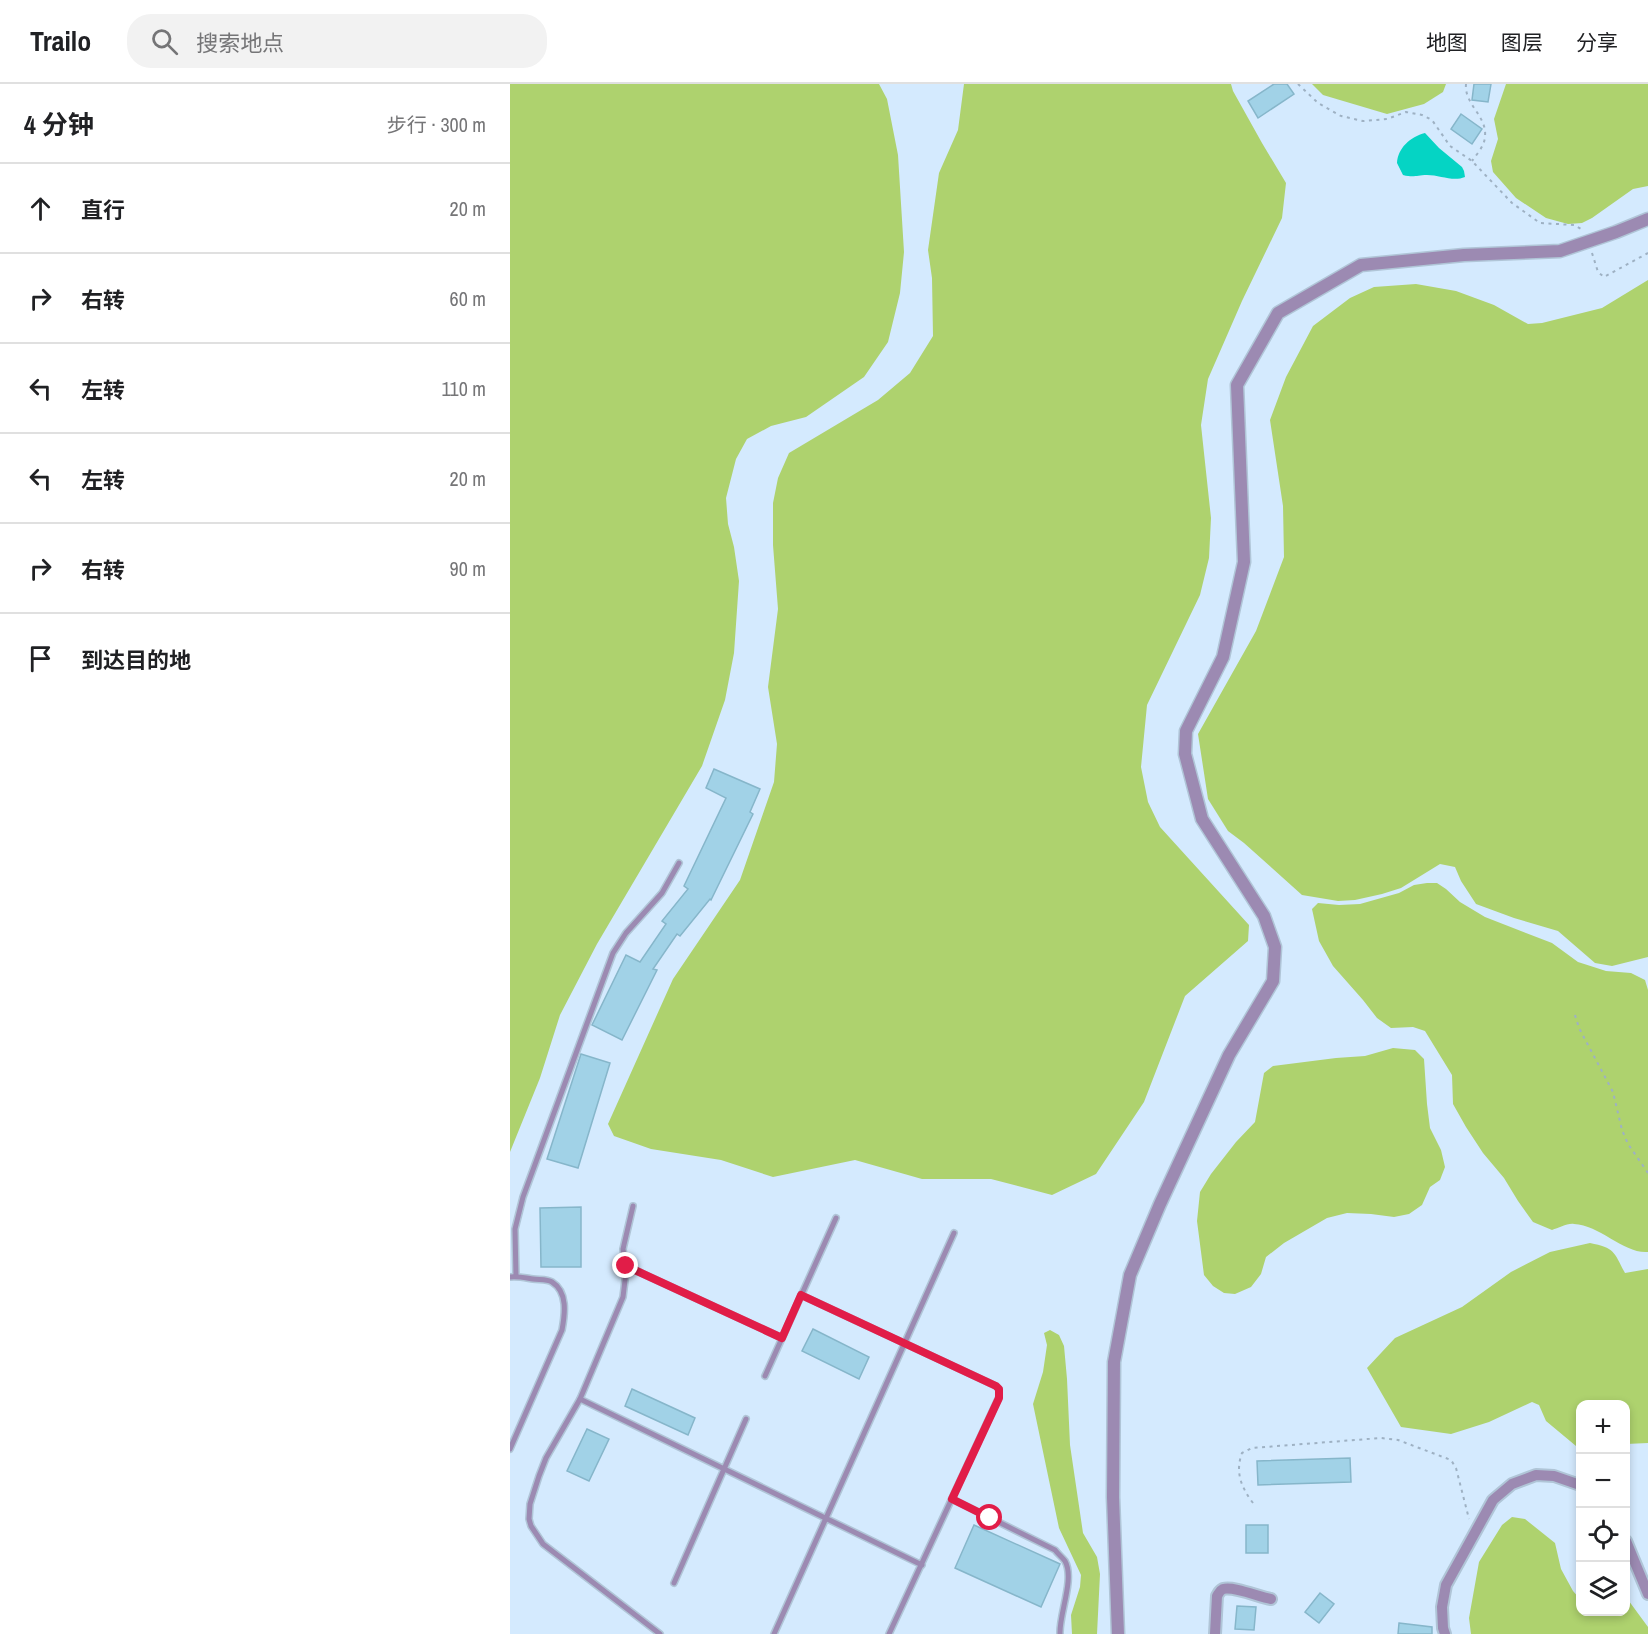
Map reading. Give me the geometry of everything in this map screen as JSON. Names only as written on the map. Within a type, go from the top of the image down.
[{"type":"street","points":[[1119,1634],[1113,1497],[1114,1362],[1130,1275],[1229,1055],[1273,981],[1275,947],[1264,916],[1202,819],[1185,754],[1186,731],[1223,657],[1244,562],[1237,385],[1278,313],[1361,265],[1464,255],[1560,251],[1648,219]]},
{"type":"street","points":[[1446,1634],[1443,1628],[1442,1607],[1446,1584],[1493,1500],[1512,1484],[1536,1475],[1554,1476],[1576,1483]]},
{"type":"street","points":[[1630,1551],[1648,1594]]},
{"type":"street","points":[[1215,1634],[1217,1596],[1223,1589],[1232,1589],[1271,1599]]},
{"type":"lane","points":[[510,1449],[562,1330],[565,1316],[563,1298],[558,1287],[550,1281],[513,1277],[515,1229],[523,1197],[613,953],[626,933],[662,893],[680,863]]},
{"type":"lane","points":[[633,1206],[624,1238],[626,1266],[623,1297],[580,1399],[546,1458],[530,1504],[529,1519],[543,1544],[660,1634]]},
{"type":"lane","points":[[765,1376],[836,1218]]},
{"type":"lane","points":[[774,1634],[954,1233]]},
{"type":"lane","points":[[626,1266],[782,1338]]},
{"type":"lane","points":[[801,1295],[999,1389],[999,1398],[889,1634]]},
{"type":"lane","points":[[580,1399],[922,1565]]},
{"type":"lane","points":[[674,1583],[746,1419]]},
{"type":"lane","points":[[952,1499],[1055,1550],[1065,1562],[1068,1582],[1060,1634]]},
{"type":"path","points":[[1298,84],[1318,103],[1341,116],[1364,121],[1387,119],[1406,112],[1422,115],[1431,120],[1450,146],[1472,161],[1512,203],[1540,223],[1574,225],[1585,235]]},
{"type":"path","points":[[1466,84],[1465,93],[1481,118],[1486,135],[1472,161]]},
{"type":"path","points":[[1591,251],[1598,272],[1604,277],[1648,253]]},
{"type":"path","points":[[1575,1015],[1579,1028],[1613,1092],[1622,1130],[1628,1144],[1648,1173]]},
{"type":"path","points":[[1253,1503],[1241,1485],[1238,1471],[1242,1453],[1252,1448],[1381,1438],[1398,1440],[1451,1460],[1456,1468],[1466,1510],[1475,1533]]},
{"type":"shaded area","points":[[510,84],[879,84],[887,99],[898,155],[904,252],[900,293],[888,342],[864,377],[806,417],[771,426],[747,439],[736,459],[726,498],[728,524],[739,581],[734,653],[725,700],[702,766],[597,944],[560,1015],[540,1078],[510,1152]]},
{"type":"shaded area","points":[[964,84],[1231,84],[1286,183],[1282,218],[1208,379],[1201,425],[1211,518],[1209,558],[1200,595],[1147,705],[1141,767],[1148,802],[1160,827],[1249,925],[1248,941],[1185,996],[1144,1102],[1096,1174],[1052,1195],[991,1179],[922,1179],[855,1160],[773,1177],[721,1160],[651,1149],[614,1136],[608,1124],[673,979],[740,880],[774,782],[777,744],[768,687],[778,609],[773,545],[773,503],[778,478],[789,453],[878,400],[910,373],[933,336],[932,278],[928,250],[939,173],[958,130]]},
{"type":"shaded area","points":[[1312,84],[1446,84],[1443,92],[1424,104],[1387,114],[1323,95]]},
{"type":"shaded area","points":[[1506,84],[1648,84],[1648,186],[1633,189],[1582,223],[1568,224],[1546,218],[1516,198],[1493,172],[1491,161],[1498,139],[1494,119]]},
{"type":"shaded area","points":[[1425,133],[1462,167],[1465,177],[1456,179],[1432,175],[1403,175],[1397,163],[1402,148],[1414,137]]},
{"type":"shaded area","points":[[1648,280],[1648,957],[1612,966],[1595,963],[1558,931],[1476,904],[1455,867],[1440,864],[1401,888],[1382,894],[1338,901],[1302,895],[1228,831],[1208,799],[1198,734],[1256,631],[1284,557],[1283,506],[1270,420],[1286,377],[1313,326],[1350,298],[1374,287],[1416,284],[1456,291],[1494,305],[1528,324],[1542,323],[1602,308]]},
{"type":"shaded area","points":[[1437,883],[1460,902],[1485,917],[1552,943],[1578,962],[1606,971],[1631,973],[1645,980],[1648,990],[1648,1252],[1630,1249],[1584,1226],[1569,1224],[1552,1230],[1533,1222],[1466,1127],[1453,1104],[1452,1075],[1425,1031],[1413,1027],[1391,1028],[1377,1018],[1333,966],[1319,941],[1312,909],[1318,903],[1360,904],[1399,893],[1414,885]]},
{"type":"shaded area","points":[[1393,1048],[1415,1050],[1424,1059],[1430,1128],[1441,1150],[1445,1167],[1440,1180],[1430,1187],[1422,1205],[1409,1214],[1394,1217],[1347,1213],[1327,1218],[1284,1243],[1266,1257],[1261,1274],[1251,1287],[1235,1294],[1224,1293],[1213,1286],[1204,1275],[1197,1221],[1200,1192],[1236,1142],[1255,1122],[1264,1073],[1273,1066],[1365,1056]]},
{"type":"shaded area","points":[[1590,1243],[1613,1252],[1625,1273],[1648,1269],[1648,1443],[1630,1444],[1630,1400],[1576,1400],[1576,1446],[1546,1421],[1539,1405],[1532,1402],[1489,1422],[1451,1434],[1401,1427],[1367,1368],[1395,1338],[1462,1307],[1511,1272],[1550,1252]]},
{"type":"shaded area","points":[[1050,1330],[1059,1335],[1064,1346],[1070,1445],[1083,1533],[1097,1557],[1100,1574],[1097,1634],[1072,1634],[1071,1615],[1080,1587],[1081,1575],[1059,1528],[1033,1404],[1043,1372],[1047,1345],[1044,1333]]},
{"type":"shaded area","points":[[1512,1517],[1525,1519],[1555,1543],[1561,1569],[1576,1594],[1576,1616],[1630,1616],[1630,1602],[1648,1627],[1648,1634],[1471,1634],[1469,1618],[1479,1562],[1502,1525]]},
{"type":"building","points":[[1274,84],[1287,84],[1294,94],[1258,118],[1248,101]]},
{"type":"building","points":[[1474,84],[1491,84],[1488,102],[1472,100]]},
{"type":"building","points":[[1461,114],[1482,129],[1472,144],[1451,129]]},
{"type":"building","points":[[714,769],[760,789],[750,812],[753,814],[711,900],[680,936],[677,934],[653,969],[657,970],[622,1040],[592,1025],[626,955],[640,962],[666,924],[662,921],[688,889],[684,886],[726,798],[706,788]]},
{"type":"building","points":[[581,1054],[610,1063],[578,1168],[547,1159]]},
{"type":"building","points":[[581,1207],[581,1267],[541,1267],[540,1208]]},
{"type":"building","points":[[813,1329],[869,1357],[859,1379],[802,1351]]},
{"type":"building","points":[[632,1389],[695,1418],[688,1435],[625,1406]]},
{"type":"building","points":[[587,1429],[609,1439],[589,1481],[567,1471]]},
{"type":"building","points":[[1350,1458],[1351,1482],[1258,1485],[1257,1461]]},
{"type":"building","points":[[974,1525],[1060,1564],[1041,1607],[955,1568]]},
{"type":"building","points":[[1246,1525],[1268,1525],[1268,1553],[1246,1553]]},
{"type":"building","points":[[1320,1593],[1334,1604],[1319,1623],[1305,1612]]},
{"type":"building","points":[[1237,1606],[1256,1607],[1254,1630],[1235,1629]]},
{"type":"building","points":[[1399,1623],[1432,1627],[1432,1634],[1398,1634]]},
{"type":"route","points":[[626,1266],[782,1338],[801,1295],[996,1386],[999,1389],[999,1398],[952,1499],[990,1518]]}]
